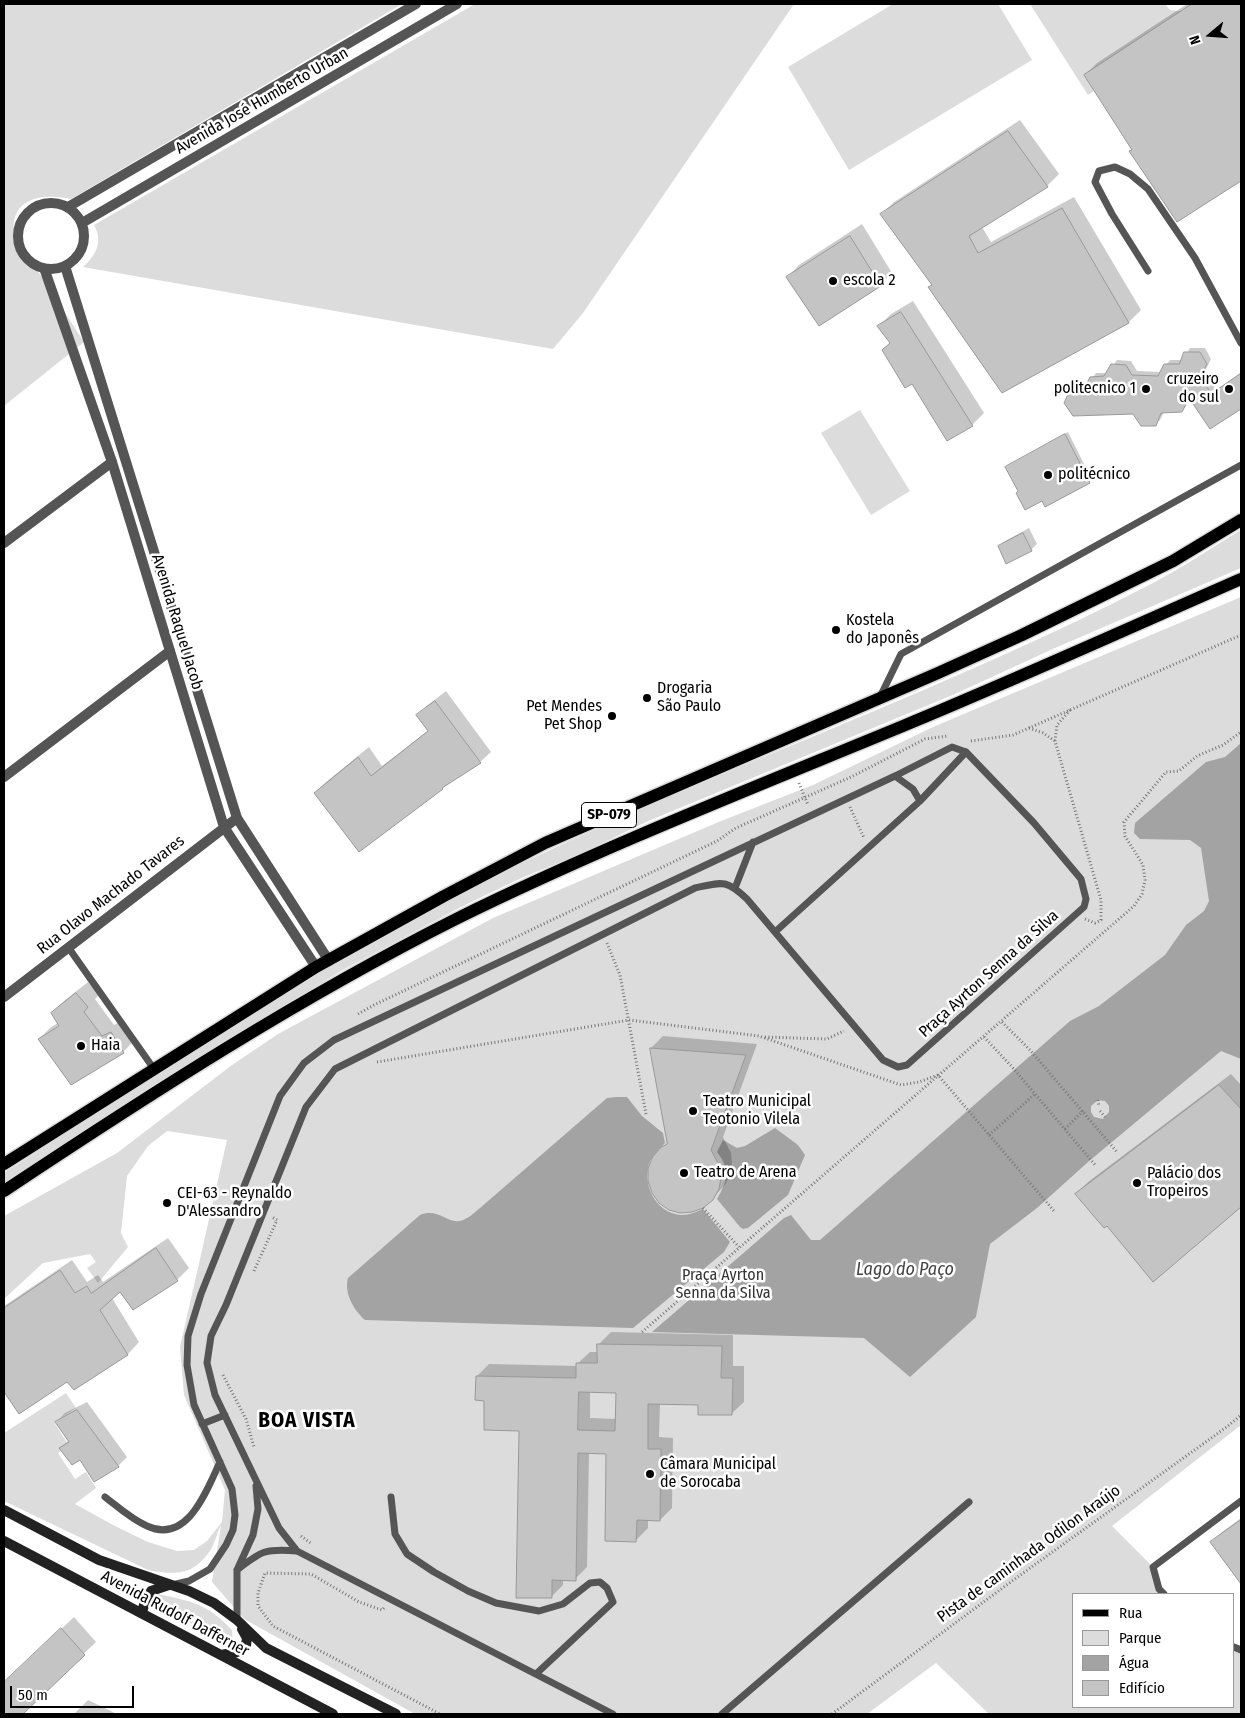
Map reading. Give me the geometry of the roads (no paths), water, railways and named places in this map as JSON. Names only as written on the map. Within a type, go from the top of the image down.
[{"type":"main road","name":"SP-079","points":[[4,1164],[316,967],[545,843],[1014,639],[1173,561],[1241,520]]},
{"type":"main road","name":"SP-079","points":[[4,1191],[242,1038],[337,982],[410,943],[565,867],[688,814],[946,708],[1241,580]]},
{"type":"main road","name":"Avenida Rudolf Dafferner","points":[[4,1510],[99,1560],[188,1591],[214,1603],[237,1620],[266,1648],[396,1714]]},
{"type":"main road","name":"Avenida Rudolf Dafferner","points":[[4,1540],[333,1714]]},
{"type":"main road","points":[[142,1614],[145,1601],[151,1591],[169,1585]]},
{"type":"main road","points":[[221,1655],[237,1652],[246,1645],[247,1638],[237,1620]]},
{"type":"street","name":"Avenida José Humberto Urban","points":[[68,207],[416,4]]},
{"type":"street","name":"Avenida José Humberto Urban","points":[[82,223],[457,4]]},
{"type":"street","points":[[55,202],[68,207],[74,211],[82,223],[84,236],[82,248],[75,259],[65,266],[54,269],[44,268],[32,263],[24,254],[18,242],[18,230],[22,218],[31,209],[42,203],[55,202]]},
{"type":"street","name":"Avenida Raquel Jacob","points":[[65,266],[237,818],[328,960]]},
{"type":"street","name":"Avenida Raquel Jacob","points":[[44,268],[112,462],[224,827],[316,967]]},
{"type":"street","points":[[4,543],[112,462]]},
{"type":"street","points":[[4,778],[170,651]]},
{"type":"street","name":"Rua Olavo Machado Tavares","points":[[4,997],[237,818]]},
{"type":"lane","points":[[1148,271],[1112,214],[1095,182],[1099,171],[1115,166],[1130,174],[1148,189],[1195,258],[1241,343]]},
{"type":"lane","points":[[880,698],[901,654],[1241,465]]},
{"type":"lane","points":[[169,1585],[189,1581],[210,1569],[226,1545],[233,1530],[235,1514],[232,1489],[194,1405],[187,1366],[188,1336],[201,1294],[280,1096],[304,1063],[334,1040],[895,776],[952,747],[966,752],[920,801],[775,932]]},
{"type":"lane","name":"Praça Ayrton Senna da Silva","points":[[224,1415],[215,1395],[207,1363],[211,1336],[226,1305],[306,1106],[335,1069],[695,888],[722,882],[735,888],[747,899],[883,1060],[898,1067],[907,1065],[1084,907],[1086,899],[1081,879],[1034,823],[966,752]]},
{"type":"lane","points":[[895,776],[913,789],[920,801]]},
{"type":"lane","points":[[735,888],[753,842]]},
{"type":"lane","points":[[68,947],[154,1069]]},
{"type":"lane","points":[[202,1424],[224,1415],[280,1528],[297,1551]]},
{"type":"lane","points":[[105,1498],[134,1519],[149,1527],[166,1529],[182,1524],[192,1516],[220,1462]]},
{"type":"lane","points":[[237,1620],[237,1570],[253,1535],[258,1509],[256,1480]]},
{"type":"lane","points":[[391,1497],[395,1534],[407,1554],[434,1572],[496,1603],[539,1611],[564,1604],[590,1583],[600,1582],[607,1588],[612,1602],[536,1674]]},
{"type":"lane","points":[[1163,1593],[1158,1589],[1152,1568],[1241,1501]]},
{"type":"lane","points":[[722,1714],[969,1502]]},
{"type":"lane","points":[[237,1570],[257,1554],[275,1549],[297,1551],[613,1714]]},
{"type":"water","name":"Lago do Paço","points":[[1241,743],[1241,1059],[1221,1051],[1088,1162],[1037,1208],[990,1244],[976,1317],[910,1377],[864,1338],[652,1332],[784,1218],[791,1215],[811,1240],[820,1240],[1070,1021],[1099,1006],[1165,955],[1186,925],[1204,911],[1209,901],[1201,848],[1190,840],[1140,839],[1134,833],[1135,823],[1206,762],[1225,757]],"holes":[[[1098,1100],[1105,1101],[1109,1106],[1109,1112],[1103,1119],[1094,1117],[1091,1112],[1091,1106]]]},
{"type":"water","points":[[627,1097],[642,1116],[663,1133],[665,1143],[650,1161],[648,1170],[647,1178],[652,1196],[664,1209],[672,1213],[690,1214],[703,1209],[730,1242],[724,1252],[633,1328],[365,1320],[361,1316],[353,1306],[348,1295],[348,1278],[420,1215],[433,1213],[453,1221],[467,1218],[607,1098]]},
{"type":"water","points":[[775,1128],[798,1145],[805,1155],[788,1195],[748,1228],[743,1229],[717,1199],[725,1181],[726,1170],[717,1152],[723,1140],[737,1148],[745,1146]]},
{"type":"place","name":"escola 2","points":[[833,281]]},
{"type":"place","name":"politecnico 1","points":[[1146,389]]},
{"type":"place","name":"cruzeiro do sul","points":[[1229,389]]},
{"type":"place","name":"politécnico","points":[[1048,475]]},
{"type":"place","name":"Kostela do Japonês","points":[[836,630]]},
{"type":"place","name":"Drogaria São Paulo","points":[[647,698]]},
{"type":"place","name":"Pet Mendes Pet Shop","points":[[612,716]]},
{"type":"place","name":"Haia","points":[[81,1046]]},
{"type":"place","name":"Teatro Municipal Teotonio Vilela","points":[[693,1111]]},
{"type":"place","name":"Teatro de Arena","points":[[684,1173]]},
{"type":"place","name":"Palácio dos Tropeiros","points":[[1137,1183]]},
{"type":"place","name":"CEI-63 - Reynaldo D'Alessandro","points":[[167,1203]]},
{"type":"place","name":"Câmara Municipal de Sorocaba","points":[[650,1474]]},
{"type":"district","name":"BOA VISTA","points":[[307,1421]]}]
